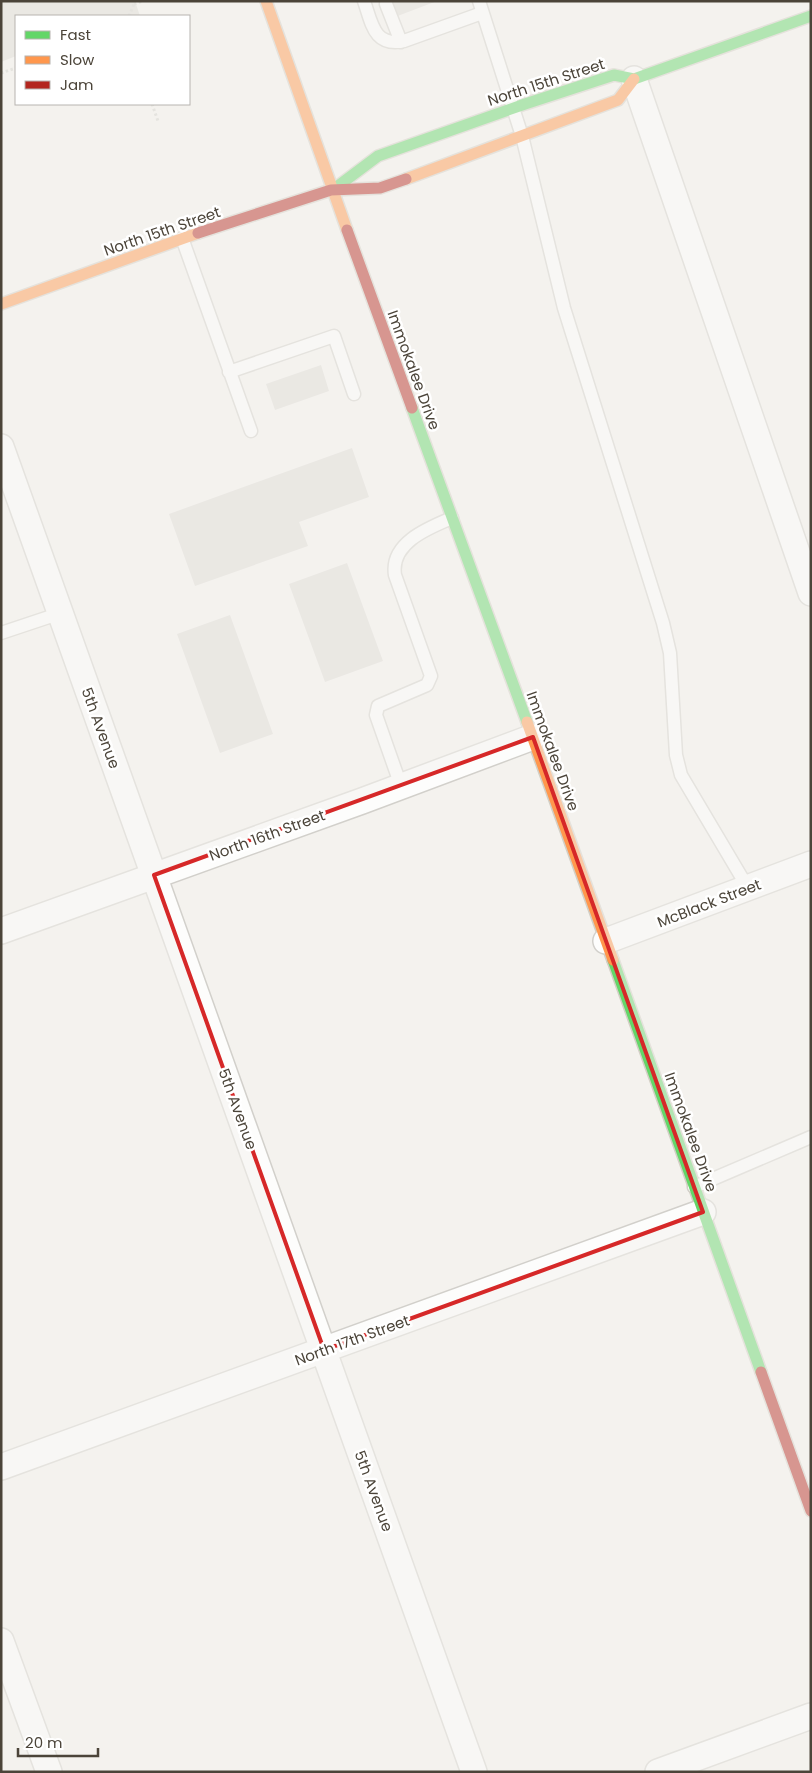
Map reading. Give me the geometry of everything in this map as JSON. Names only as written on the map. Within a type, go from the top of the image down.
[{"type":"main road","name":"Immokalee Drive","points":[[266,1],[374,305],[533,737],[811,1511]]},
{"type":"main road","name":"North 15th Street","points":[[334,189],[378,156],[512,108],[614,75],[634,79],[810,20]]},
{"type":"main road","name":"North 15th Street","points":[[1,304],[182,238],[334,189],[379,188],[618,100],[634,79]]},
{"type":"street","points":[[634,79],[811,593]]},
{"type":"street","name":"5th Avenue","points":[[1,447],[474,1772]]},
{"type":"street","name":"North 16th Street","points":[[1,931],[533,737]]},
{"type":"street","name":"McBlack Street","points":[[606,942],[811,864]]},
{"type":"street","name":"North 17th Street","points":[[1,1467],[703,1212]]},
{"type":"street","points":[[1,1640],[49,1772]]},
{"type":"street","points":[[658,1772],[811,1716]]},
{"type":"lane","points":[[364,1],[374,29],[381,40],[391,43],[401,42],[480,7],[522,136],[564,308],[663,623],[670,653],[676,755],[681,775],[748,888]]},
{"type":"lane","points":[[386,4],[401,42]]},
{"type":"lane","points":[[182,238],[250,431]]},
{"type":"lane","points":[[229,372],[334,336],[354,394]]},
{"type":"lane","points":[[401,786],[376,715],[378,706],[427,686],[431,676],[395,575],[394,565],[399,552],[413,538],[452,518]]},
{"type":"lane","points":[[1,633],[61,613]]},
{"type":"lane","points":[[694,1187],[811,1137]]},
{"type":"path","points":[[129,15],[134,3],[143,1]]},
{"type":"path","points":[[1,73],[15,68]]},
{"type":"path","points":[[152,105],[158,121]]},
{"type":"highlighted area","points":[[533,737],[703,1212],[324,1350],[154,875]]},
{"type":"building","points":[[1,1],[135,1],[140,15],[15,15],[15,56],[1,62]]},
{"type":"building","points":[[389,1],[437,1],[395,17]]},
{"type":"building","points":[[321,365],[329,391],[275,410],[266,384]]},
{"type":"building","points":[[352,448],[369,497],[299,522],[308,546],[195,586],[169,514]]},
{"type":"building","points":[[347,563],[383,661],[325,682],[289,584]]},
{"type":"building","points":[[230,615],[273,734],[220,753],[177,634]]},
{"type":"traffic: fast","points":[[334,189],[378,156],[614,75],[634,79],[811,16]]},
{"type":"traffic: fast","points":[[412,408],[527,722]]},
{"type":"traffic: fast","points":[[613,960],[761,1372]]},
{"type":"traffic: slow","points":[[266,1],[347,230]]},
{"type":"traffic: slow","points":[[406,179],[618,100],[634,79]]},
{"type":"traffic: slow","points":[[1,304],[198,233]]},
{"type":"traffic: slow","points":[[527,722],[613,960]]},
{"type":"traffic: jam","points":[[198,233],[331,190],[380,188],[406,179]]},
{"type":"traffic: jam","points":[[347,230],[412,408]]},
{"type":"traffic: jam","points":[[761,1372],[811,1511]]}]
